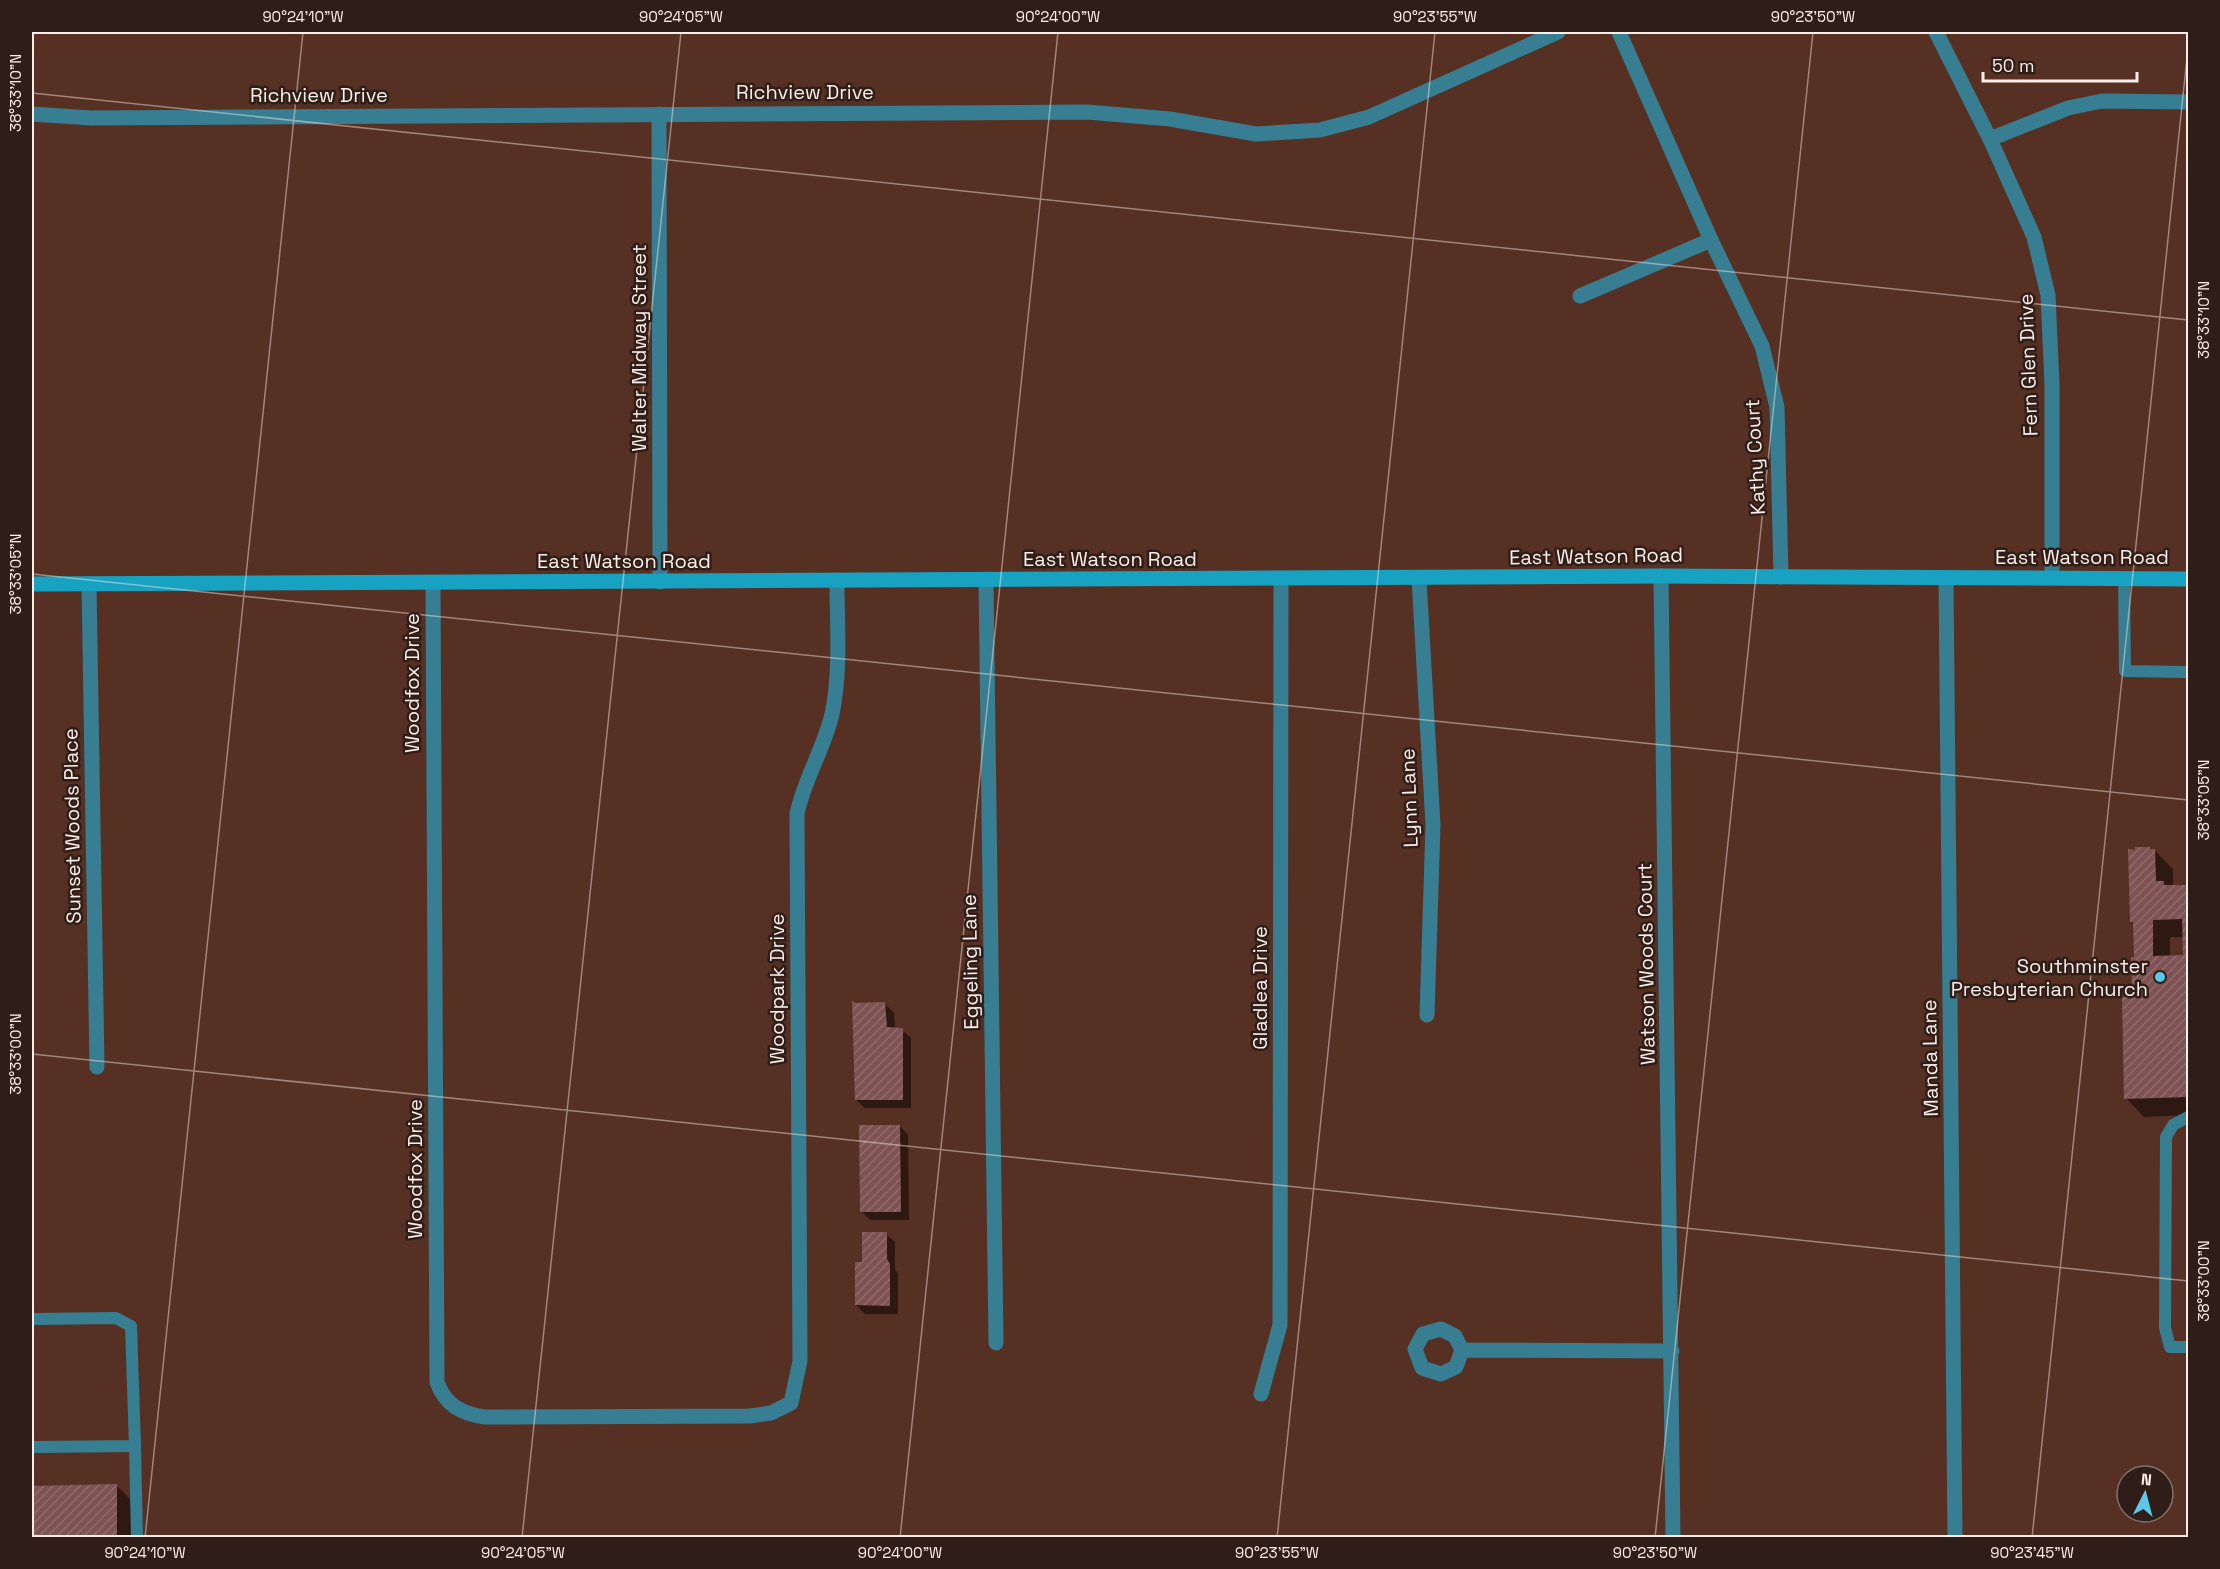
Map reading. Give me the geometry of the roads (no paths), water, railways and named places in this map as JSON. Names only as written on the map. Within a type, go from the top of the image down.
[{"type":"street","name":"Richview Drive","points":[[32,114],[102,118],[1087,112],[1170,119],[1256,134],[1320,130],[1369,117],[1558,32]]},
{"type":"street","name":"Kathy Court","points":[[1619,32],[1762,346],[1777,407],[1781,577]]},
{"type":"street","name":"Fern Glen Drive","points":[[1936,32],[1990,139],[2034,237],[2048,295],[2052,384],[2052,577]]},
{"type":"street","points":[[1990,139],[2068,108],[2102,101],[2188,102]]},
{"type":"street","name":"Walter Midway Street","points":[[659,114],[660,582]]},
{"type":"street","points":[[1580,296],[1712,240]]},
{"type":"street","name":"East Watson Road","points":[[32,584],[1281,580],[1661,576],[2188,579]]},
{"type":"street","name":"Watson Woods Court","points":[[1661,576],[1673,1538]]},
{"type":"street","name":"Manda Lane","points":[[1946,578],[1955,1538]]},
{"type":"street","name":"Lynn Lane","points":[[1419,579],[1433,825],[1427,1015]]},
{"type":"street","name":"Gladlea Drive","points":[[1261,1394],[1280,1325],[1281,580]]},
{"type":"street","name":"Woodpark Drive","points":[[791,1402],[800,1361],[797,814],[801,796],[826,735],[832,712],[836,681],[837,581]]},
{"type":"street","name":"Eggeling Lane","points":[[986,581],[996,1343]]},
{"type":"street","name":"Woodfox Drive","points":[[433,583],[437,1382],[442,1395],[466,1414],[485,1417],[750,1416],[771,1413],[791,1402]]},
{"type":"street","name":"Sunset Woods Place","points":[[89,584],[97,1067]]},
{"type":"street","points":[[1462,1350],[1672,1351]]},
{"type":"lane","points":[[2124,578],[2125,670],[2188,672]]},
{"type":"lane","points":[[2188,1116],[2174,1125],[2166,1137],[2165,1328],[2170,1347],[2188,1347]]},
{"type":"lane","points":[[32,1319],[116,1318],[131,1326],[137,1538]]},
{"type":"lane","points":[[32,1447],[135,1446]]},
{"type":"place","name":"Southminster Presbyterian Church","points":[[2160,977]]}]
